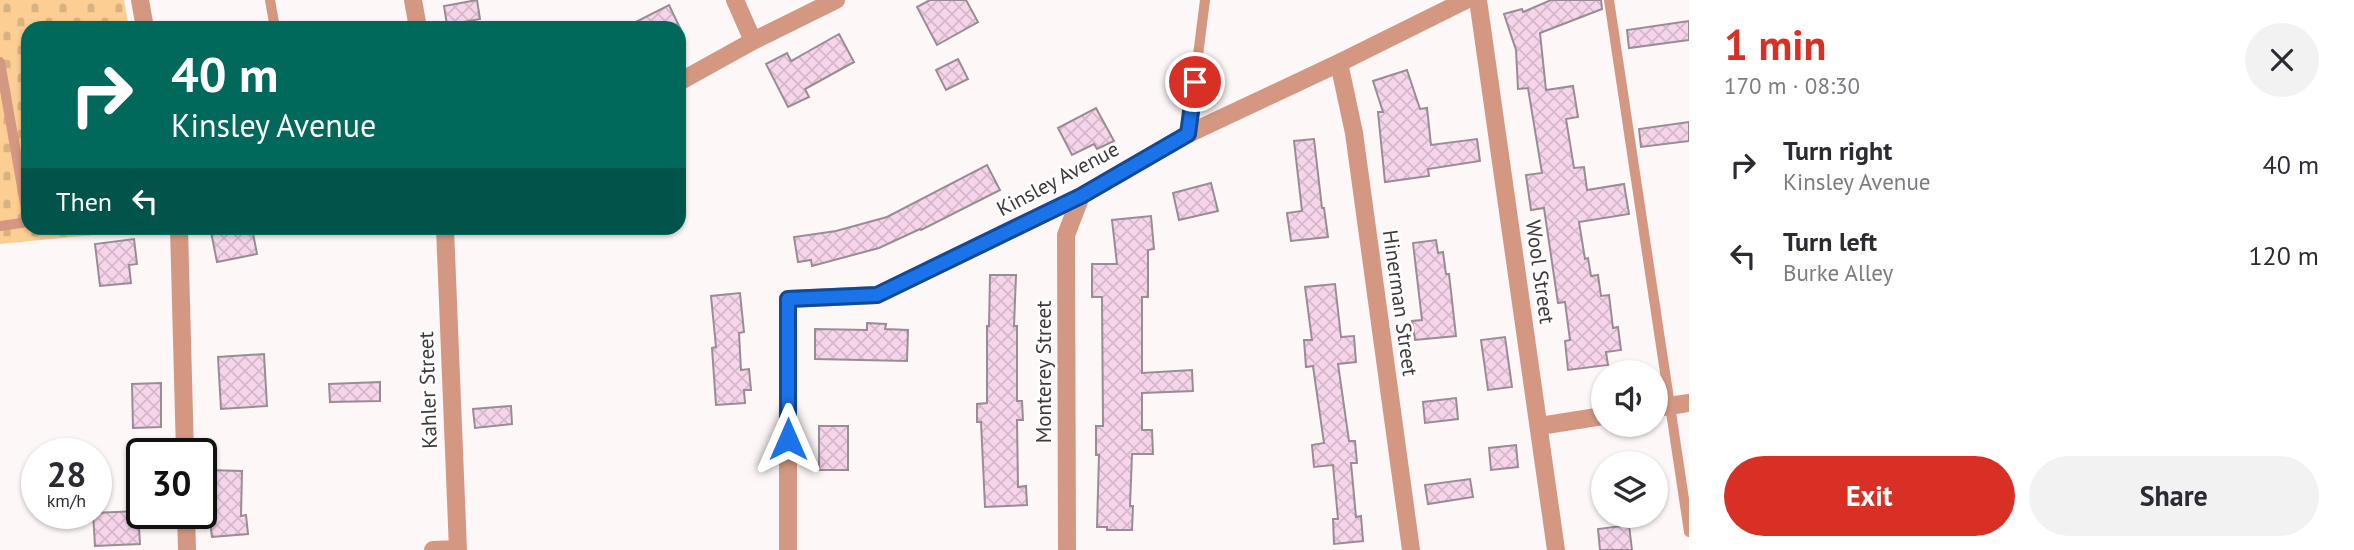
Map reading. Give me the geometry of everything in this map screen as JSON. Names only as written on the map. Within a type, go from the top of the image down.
[{"type":"street","points":[[140,0],[144,21]]},
{"type":"street","points":[[413,0],[417,21]]},
{"type":"street","points":[[735,0],[753,41]]},
{"type":"street","points":[[686,78],[836,0]]},
{"type":"street","name":"Kinsley Avenue","points":[[788,550],[788,299],[877,295],[1081,196],[1188,134],[1466,0]]},
{"type":"street","name":"Wool Street","points":[[1478,0],[1556,550]]},
{"type":"street","name":"Hinerman Street","points":[[1339,63],[1354,133],[1411,550]]},
{"type":"street","name":"Monterey Street","points":[[1067,550],[1066,235],[1081,196]]},
{"type":"street","points":[[179,235],[185,438]]},
{"type":"street","name":"Kahler Street","points":[[444,235],[458,550]]},
{"type":"street","points":[[1668,406],[1689,403]]},
{"type":"street","points":[[1539,426],[1591,418]]},
{"type":"street","points":[[186,529],[187,550]]},
{"type":"street","points":[[433,550],[458,550]]},
{"type":"lane","points":[[270,0],[274,21]]},
{"type":"lane","points":[[1188,134],[1205,0]]},
{"type":"lane","points":[[1609,0],[1656,360]]},
{"type":"lane","points":[[0,62],[2,89],[21,186]]},
{"type":"lane","points":[[0,226],[21,223]]},
{"type":"lane","points":[[1668,435],[1689,532]]},
{"type":"green space","points":[[0,0],[124,0],[128,21],[21,21],[21,235],[92,235],[0,244]]},
{"type":"building","points":[[477,0],[480,19],[446,21],[444,6]]},
{"type":"building","points":[[930,0],[966,0],[978,22],[937,45],[917,7]]},
{"type":"building","points":[[1551,0],[1601,0],[1602,9],[1540,33],[1546,90],[1573,86],[1578,117],[1566,119],[1574,168],[1584,167],[1587,190],[1624,184],[1629,214],[1579,222],[1585,259],[1588,258],[1591,276],[1598,275],[1601,296],[1609,295],[1613,328],[1618,327],[1621,350],[1606,352],[1607,360],[1591,360],[1591,367],[1568,370],[1565,341],[1570,340],[1565,302],[1558,303],[1544,208],[1531,210],[1526,175],[1542,173],[1528,88],[1518,89],[1516,50],[1504,14],[1522,9],[1523,12]]},
{"type":"building","points":[[669,5],[677,21],[638,21]]},
{"type":"building","points":[[1689,21],[1689,40],[1629,48],[1627,30]]},
{"type":"building","points":[[839,34],[854,62],[805,89],[809,97],[788,107],[766,64],[787,53],[791,61]]},
{"type":"building","points":[[958,59],[968,79],[946,90],[936,70]]},
{"type":"building","points":[[1407,70],[1420,109],[1427,108],[1431,145],[1477,139],[1480,161],[1428,169],[1429,176],[1385,182],[1378,112],[1383,112],[1373,81]]},
{"type":"building","points":[[1096,108],[1114,141],[1097,149],[1094,144],[1072,155],[1058,128]]},
{"type":"building","points":[[1689,122],[1689,141],[1641,147],[1639,129]]},
{"type":"building","points":[[1314,139],[1328,237],[1291,241],[1287,213],[1302,211],[1294,141]]},
{"type":"building","points":[[987,165],[1000,190],[879,248],[812,266],[811,260],[798,262],[794,237],[836,231],[887,217]]},
{"type":"building","points":[[1211,183],[1218,211],[1179,220],[1173,193]]},
{"type":"building","points":[[1151,216],[1154,249],[1148,250],[1148,297],[1142,297],[1142,373],[1192,370],[1193,391],[1142,393],[1142,430],[1152,430],[1153,454],[1132,454],[1132,530],[1107,530],[1107,527],[1097,527],[1099,455],[1096,455],[1096,426],[1103,426],[1102,297],[1092,297],[1092,264],[1117,264],[1112,220]]},
{"type":"building","points":[[212,235],[253,235],[257,254],[217,262]]},
{"type":"building","points":[[134,239],[137,264],[129,265],[131,283],[100,286],[95,244]]},
{"type":"building","points":[[1436,240],[1438,253],[1443,252],[1446,274],[1449,274],[1456,336],[1415,340],[1412,321],[1422,320],[1413,243]]},
{"type":"building","points":[[990,275],[1016,275],[1014,326],[1017,326],[1017,401],[1022,401],[1023,420],[1017,420],[1018,487],[1026,486],[1027,505],[985,507],[981,422],[977,422],[977,404],[987,403]]},
{"type":"building","points":[[1335,284],[1341,337],[1354,336],[1356,362],[1338,364],[1349,441],[1355,441],[1357,463],[1351,463],[1356,517],[1361,516],[1363,541],[1334,544],[1333,519],[1338,519],[1333,465],[1314,467],[1312,445],[1324,443],[1313,366],[1306,367],[1304,340],[1312,340],[1305,287]]},
{"type":"building","points":[[740,293],[744,332],[739,333],[741,370],[749,369],[751,390],[744,390],[745,403],[716,405],[712,348],[716,347],[711,296]]},
{"type":"building","points":[[867,323],[886,324],[885,329],[908,330],[907,361],[815,359],[815,329],[867,330]]},
{"type":"building","points":[[1505,337],[1512,387],[1488,390],[1481,340]]},
{"type":"building","points":[[264,354],[267,406],[221,409],[218,357]]},
{"type":"building","points":[[380,382],[380,401],[330,402],[329,384]]},
{"type":"building","points":[[161,383],[161,427],[133,428],[132,384]]},
{"type":"building","points":[[1456,398],[1458,419],[1425,423],[1423,402]]},
{"type":"building","points":[[511,406],[512,424],[475,428],[473,409]]},
{"type":"building","points":[[819,426],[848,426],[848,470],[819,470]]},
{"type":"building","points":[[1516,445],[1518,467],[1491,470],[1489,448]]},
{"type":"building","points":[[217,470],[242,471],[241,516],[246,515],[248,534],[212,537],[211,529],[217,529]]},
{"type":"building","points":[[1470,479],[1473,497],[1428,504],[1425,485]]},
{"type":"building","points":[[112,512],[126,512],[126,529],[139,529],[140,544],[95,546],[94,529],[112,529]]},
{"type":"building","points":[[1629,528],[1632,550],[1600,550],[1598,529]]},
{"type":"route","points":[[788,439],[788,299],[877,295],[1081,196],[1188,134],[1195,82]]}]
